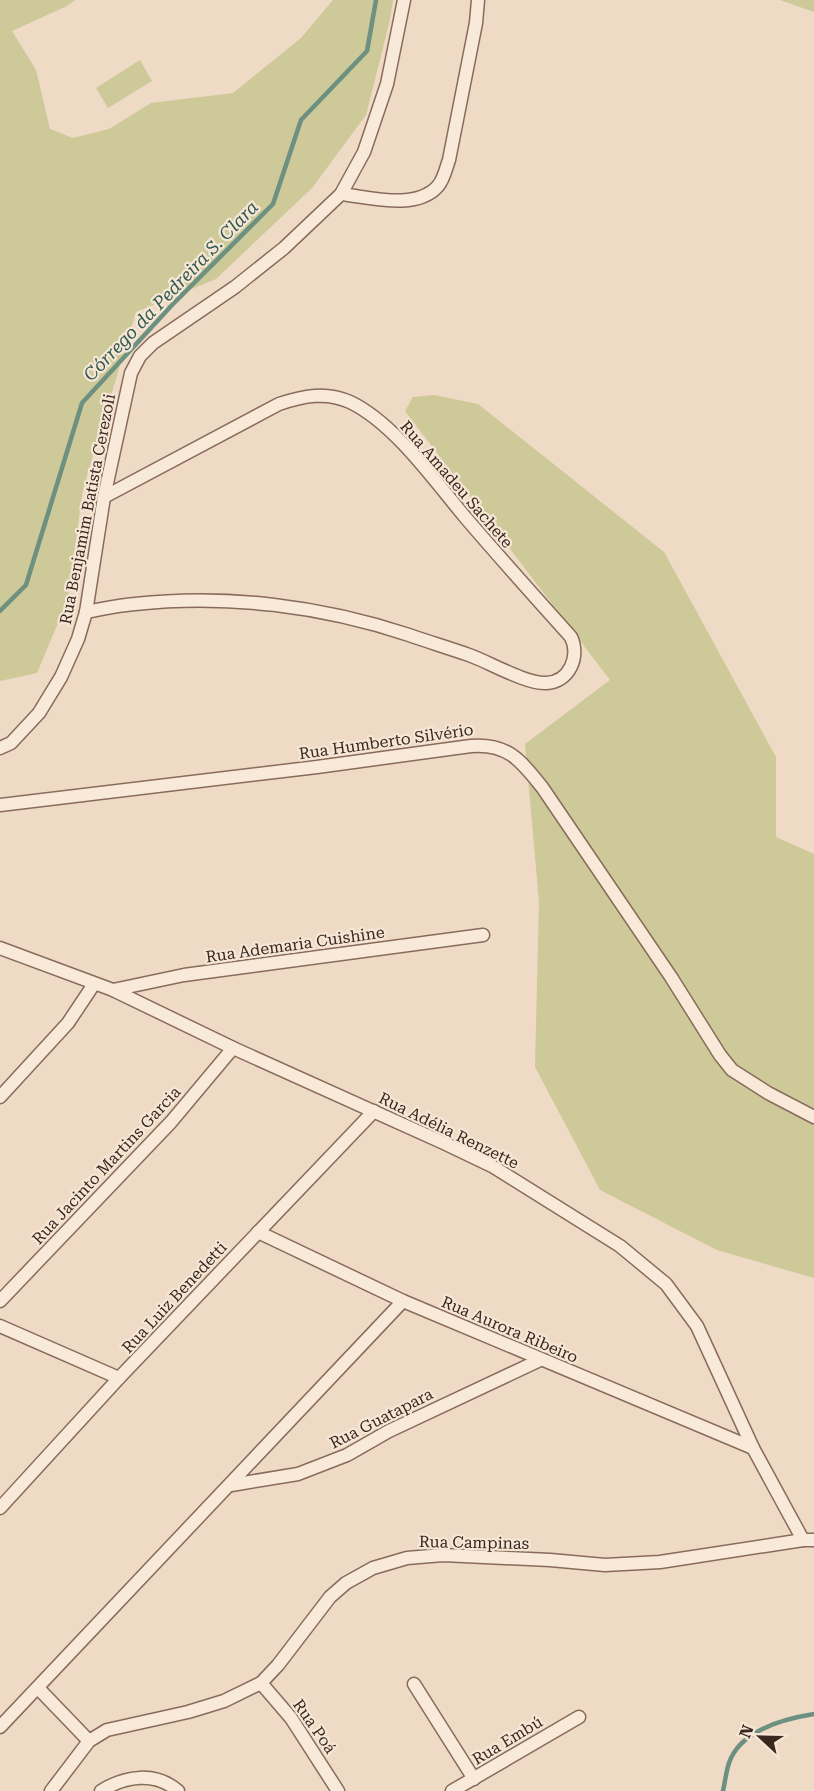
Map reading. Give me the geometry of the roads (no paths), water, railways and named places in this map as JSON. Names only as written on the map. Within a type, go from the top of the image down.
[{"type":"street","name":"Rua Benjamim Batista Cerezoli","points":[[0,748],[11,743],[39,713],[61,677],[78,639],[86,612],[104,497],[131,373],[140,356],[153,343],[243,280],[313,222],[341,194],[364,152],[387,84],[404,0]]},
{"type":"street","points":[[341,194],[398,201],[415,199],[438,186],[449,160],[476,23],[478,0]]},
{"type":"street","name":"Rua Amadeu Sachete","points":[[86,612],[163,601],[242,602],[297,608],[375,624],[469,655],[531,681],[546,683],[559,680],[570,669],[575,657],[576,647],[571,637],[384,424],[362,408],[335,397],[317,395],[279,404],[104,497]]},
{"type":"street","name":"Rua Humberto Silvério","points":[[0,806],[471,746],[484,745],[506,751],[518,758],[542,787],[732,1070],[768,1093],[814,1117]]},
{"type":"street","name":"Rua Ademaria Cuishine","points":[[112,990],[184,975],[483,935]]},
{"type":"street","name":"Rua Adélia Renzette","points":[[0,948],[112,990],[232,1048],[492,1166],[621,1246],[666,1284],[697,1326],[753,1448],[808,1540]]},
{"type":"street","points":[[0,1097],[68,1023],[94,984]]},
{"type":"street","name":"Rua Jacinto Martins Garcia","points":[[0,1301],[171,1122],[232,1048]]},
{"type":"street","name":"Rua Luiz Benedetti","points":[[0,1508],[119,1378],[374,1111]]},
{"type":"street","name":"Rua Aurora Ribeiro","points":[[258,1232],[404,1301],[753,1448]]},
{"type":"street","points":[[0,1727],[404,1301]]},
{"type":"street","points":[[0,1326],[119,1378]]},
{"type":"street","name":"Rua Guatapara","points":[[231,1485],[298,1474],[347,1455],[389,1431],[540,1360]]},
{"type":"street","name":"Rua Campinas","points":[[51,1791],[89,1741],[107,1730],[188,1712],[224,1701],[261,1683],[278,1665],[330,1597],[346,1583],[374,1568],[407,1558],[442,1555],[605,1565],[660,1562],[808,1540]]},
{"type":"street","name":"Rua Poá","points":[[261,1683],[291,1718],[338,1791]]},
{"type":"street","points":[[414,1684],[474,1779]]},
{"type":"street","points":[[38,1688],[89,1741]]},
{"type":"street","name":"Rua Embú","points":[[452,1791],[579,1717]]},
{"type":"street","points":[[101,1791],[111,1784],[130,1777],[155,1778],[170,1784],[178,1791]]},
{"type":"waterway","name":"Córrego da Pedreira S. Clara","points":[[0,611],[26,585],[82,403],[172,305],[273,204],[301,120],[367,51],[376,0]]},
{"type":"waterway","points":[[723,1791],[729,1763],[743,1742],[753,1734],[776,1723],[814,1714]]}]
